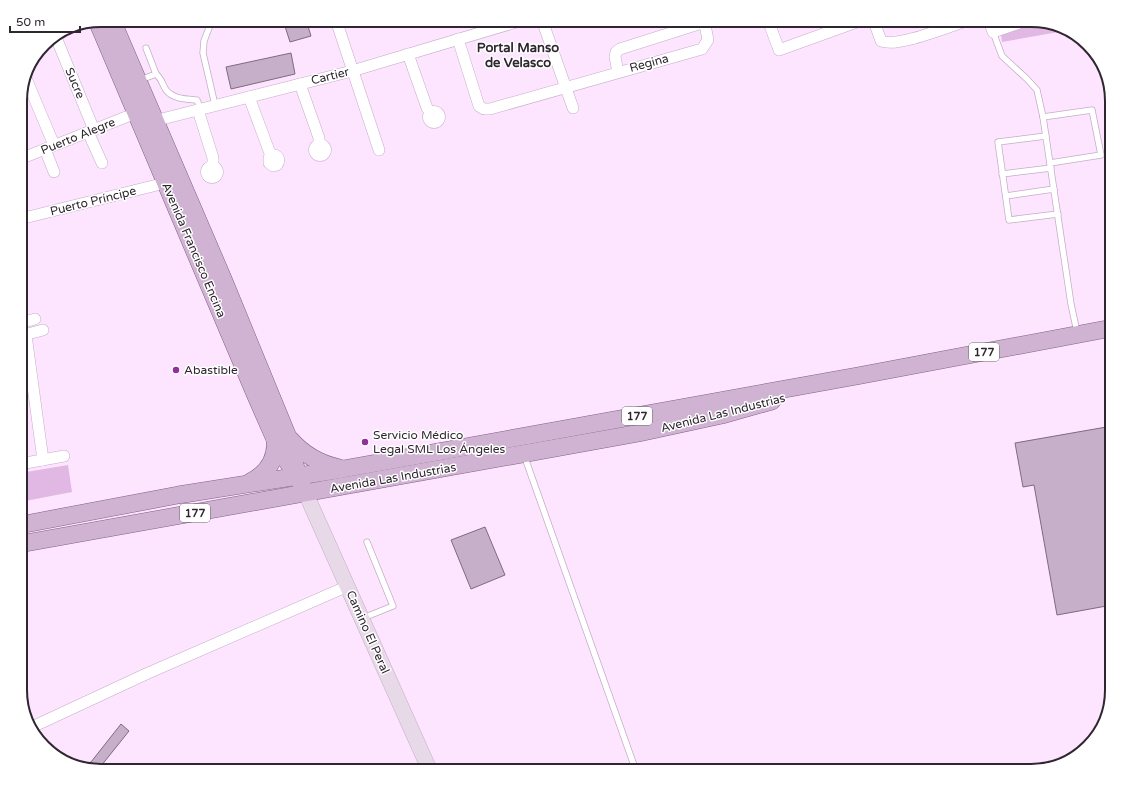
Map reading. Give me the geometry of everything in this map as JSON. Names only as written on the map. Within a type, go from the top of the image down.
[{"type":"main road","name":"Avenida Francisco Encina","points":[[100,27],[165,183],[217,283]]},
{"type":"main road","name":"Avenida Francisco Encina","points":[[115,27],[154,121],[217,283],[306,494]]},
{"type":"main road","name":"Avenida Las Industrias","points":[[27,524],[246,484],[343,469],[1105,329]]},
{"type":"main road","name":"Avenida Las Industrias","points":[[27,543],[306,494],[686,423],[748,408],[856,376]]},
{"type":"main road","points":[[246,484],[262,475],[270,466],[282,438],[316,460],[343,469]]},
{"type":"street","points":[[338,27],[379,150]]},
{"type":"street","name":"Cartier","points":[[154,121],[352,71],[499,27]]},
{"type":"street","points":[[545,27],[573,108]]},
{"type":"street","points":[[618,72],[615,57],[616,52],[620,49],[686,27]]},
{"type":"street","name":"Regina","points":[[458,39],[480,106],[490,109],[566,86],[702,49],[708,40],[705,27]]},
{"type":"street","points":[[770,27],[778,50],[842,27]]},
{"type":"street","points":[[876,27],[879,38],[884,42],[898,42],[947,27]]},
{"type":"street","points":[[934,27],[935,31]]},
{"type":"street","points":[[991,27],[993,32],[1008,27]]},
{"type":"street","name":"Sucre","points":[[57,41],[102,163]]},
{"type":"street","points":[[408,54],[427,108],[430,112]]},
{"type":"street","points":[[300,84],[319,138],[319,144]]},
{"type":"street","points":[[28,85],[50,147],[54,172]]},
{"type":"street","points":[[249,97],[271,156]]},
{"type":"street","points":[[198,110],[213,158],[213,166]]},
{"type":"street","points":[[136,113],[154,121]]},
{"type":"street","name":"Puerto Alegre","points":[[27,156],[136,113]]},
{"type":"street","name":"Puerto Príncipe","points":[[27,217],[165,183]]},
{"type":"street","points":[[27,321],[35,319]]},
{"type":"street","points":[[27,334],[43,330]]},
{"type":"street","points":[[27,360],[43,460]]},
{"type":"street","points":[[27,463],[64,456]]},
{"type":"street","name":"Camino El Peral","points":[[306,494],[427,764]]},
{"type":"street","points":[[36,725],[152,671],[348,586]]},
{"type":"lane","points":[[209,27],[204,41],[203,53],[215,105]]},
{"type":"lane","points":[[993,32],[1002,56],[1037,90],[1043,117],[1071,304],[1077,334]]},
{"type":"lane","points":[[146,48],[156,74],[161,79],[166,90],[176,97],[197,100],[199,105],[198,110]]},
{"type":"lane","points":[[137,81],[156,74]]},
{"type":"lane","points":[[1002,174],[1101,155],[1092,110],[1043,117]]},
{"type":"lane","points":[[1046,136],[998,142],[1009,220],[1058,214]]},
{"type":"lane","points":[[1006,196],[1054,189]]},
{"type":"lane","points":[[524,454],[634,764]]},
{"type":"lane","points":[[362,618],[393,606],[367,542]]},
{"type":"shaded area","points":[[1024,27],[1046,28],[1058,32],[1002,42],[1001,35]]},
{"type":"shaded area","points":[[68,465],[72,492],[27,501],[27,472]]},
{"type":"building","points":[[285,27],[308,27],[311,36],[290,42]]},
{"type":"building","points":[[291,53],[295,74],[231,89],[226,67]]},
{"type":"building","points":[[1105,427],[1105,606],[1057,615],[1034,485],[1023,487],[1015,443]]},
{"type":"building","points":[[485,527],[505,575],[471,589],[451,540]]},
{"type":"building","points":[[121,724],[129,731],[103,764],[89,763]]},
{"type":"place","name":"Abastible","points":[[176,370]]},
{"type":"place","name":"Servicio Médico Legal SML Los Ángeles","points":[[365,442]]},
{"type":"district","name":"Portal Manso de Velasco","points":[[518,54]]}]
